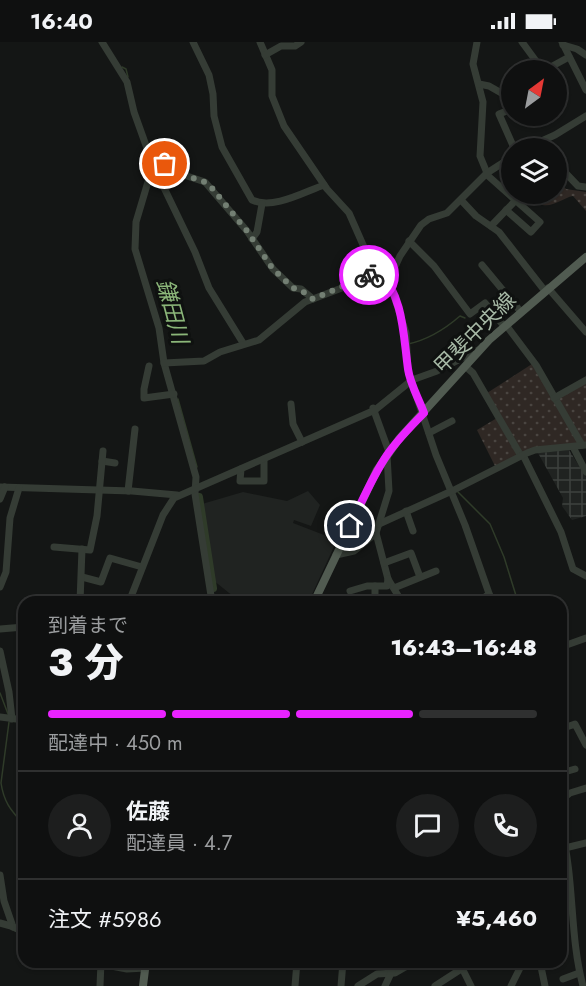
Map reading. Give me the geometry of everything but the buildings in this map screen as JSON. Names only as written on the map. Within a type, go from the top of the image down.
[{"type":"main road","name":"甲斐中央線","points":[[317,596],[377,470],[388,454],[480,349],[586,257]]},
{"type":"main road","points":[[143,986],[146,968]]},
{"type":"street","points":[[102,42],[127,82],[134,112],[153,165],[195,252],[209,288],[243,343]]},
{"type":"street","points":[[193,42],[208,75],[214,116],[222,147],[252,201],[262,204],[288,198],[324,185]]},
{"type":"street","points":[[260,42],[273,76],[272,96],[284,126],[324,185],[349,213],[371,263],[385,276],[400,312],[405,333],[408,371],[489,596]]},
{"type":"street","points":[[265,55],[281,46],[301,42]]},
{"type":"street","points":[[477,42],[473,64],[483,102],[480,156],[486,173],[501,186]]},
{"type":"street","points":[[522,42],[536,61],[547,69],[569,57]]},
{"type":"street","points":[[563,44],[584,79],[586,90]]},
{"type":"street","points":[[563,44],[586,55]]},
{"type":"street","points":[[479,84],[489,86],[501,93]]},
{"type":"street","points":[[548,138],[586,116]]},
{"type":"street","points":[[151,155],[178,173],[205,182],[252,239],[273,269],[293,288],[301,290],[313,299]]},
{"type":"street","points":[[385,276],[394,269],[409,241],[421,225],[429,219],[447,213],[486,173],[501,164]]},
{"type":"street","points":[[153,165],[136,222],[134,242],[159,328],[164,363],[196,477],[195,494],[211,596]]},
{"type":"street","points":[[567,174],[578,186],[586,187]]},
{"type":"street","points":[[461,200],[476,216],[498,232],[586,332]]},
{"type":"street","points":[[252,239],[257,232],[262,204]]},
{"type":"street","points":[[491,226],[512,204]]},
{"type":"street","points":[[506,210],[531,232],[540,222],[520,204]]},
{"type":"street","points":[[378,524],[535,450],[584,445],[536,365],[505,326],[485,303],[470,314],[434,266],[409,241]]},
{"type":"street","points":[[482,265],[521,312]]},
{"type":"street","points":[[164,363],[204,361],[243,343],[259,340],[284,321],[298,306],[355,283],[378,269]]},
{"type":"street","points":[[131,596],[166,509],[174,498],[374,409],[412,380],[480,349]]},
{"type":"street","points":[[149,366],[144,398],[174,394]]},
{"type":"street","points":[[465,366],[473,373],[522,456],[561,532],[573,569],[586,576]]},
{"type":"street","points":[[555,398],[586,380]]},
{"type":"street","points":[[291,404],[293,424],[302,442]]},
{"type":"street","points":[[374,409],[388,454],[388,491],[376,533],[388,579],[399,596]]},
{"type":"street","points":[[429,433],[452,421]]},
{"type":"street","points":[[128,491],[135,429]]},
{"type":"street","points":[[573,447],[586,472]]},
{"type":"street","points":[[54,547],[90,550],[97,516],[103,451]]},
{"type":"street","points":[[241,469],[240,481],[264,481],[264,459]]},
{"type":"street","points":[[102,461],[116,463]]},
{"type":"street","points":[[0,499],[2,487],[128,491],[178,496]]},
{"type":"street","points":[[0,587],[6,572],[10,518],[19,488]]},
{"type":"street","points":[[406,511],[413,531]]},
{"type":"street","points":[[336,555],[354,551],[376,533]]},
{"type":"street","points":[[80,596],[82,549]]},
{"type":"street","points":[[384,563],[411,553],[420,577]]},
{"type":"street","points":[[82,577],[101,582],[110,558],[142,567]]},
{"type":"street","points":[[394,588],[436,571]]},
{"type":"street","points":[[350,591],[387,586],[388,579]]},
{"type":"street","points":[[375,586],[375,596]]},
{"type":"street","points":[[0,629],[18,628]]},
{"type":"street","points":[[567,644],[586,638]]},
{"type":"street","points":[[0,651],[12,719]]},
{"type":"street","points":[[0,717],[18,720]]},
{"type":"street","points":[[567,727],[575,724],[586,745]]},
{"type":"street","points":[[567,771],[575,769]]},
{"type":"street","points":[[567,795],[586,788]]},
{"type":"street","points":[[567,848],[586,843]]},
{"type":"street","points":[[567,866],[579,973],[583,986]]},
{"type":"street","points":[[0,875],[4,902],[13,927]]},
{"type":"street","points":[[567,910],[571,904]]},
{"type":"street","points":[[0,923],[18,929]]},
{"type":"street","points":[[100,986],[101,968]]},
{"type":"street","points":[[295,986],[296,968]]},
{"type":"street","points":[[341,986],[342,968]]},
{"type":"street","points":[[385,986],[392,971],[391,968]]},
{"type":"street","points":[[358,986],[377,974],[395,973],[404,968]]},
{"type":"street","points":[[435,986],[455,968]]},
{"type":"street","points":[[462,968],[471,986]]},
{"type":"street","points":[[511,986],[520,968]]},
{"type":"street","points":[[541,968],[545,986]]},
{"type":"street","points":[[563,979],[579,973]]},
{"type":"shaded area","points":[[567,189],[586,192],[586,211],[573,196],[567,198]]},
{"type":"shaded area","points":[[532,364],[579,443],[522,452],[487,393]]},
{"type":"shaded area","points":[[586,381],[586,442],[581,443],[556,398]]},
{"type":"shaded area","points":[[497,418],[519,455],[495,466],[477,430]]},
{"type":"shaded area","points":[[569,450],[586,477],[586,516],[572,520],[562,506],[563,498],[538,453]]},
{"type":"shaded area","points":[[308,491],[320,505],[311,526],[294,520],[293,523],[337,540],[311,596],[233,596],[213,580],[202,504],[243,492],[287,501]]},
{"type":"waterway","name":"鎌田川","points":[[122,67],[126,69],[128,77]]},
{"type":"waterway","points":[[408,344],[436,333],[460,316],[465,318]]},
{"type":"waterway","name":"鎌田川","points":[[178,399],[197,467]]},
{"type":"waterway","points":[[458,492],[490,524],[504,557],[516,596]]},
{"type":"waterway","name":"鎌田川","points":[[199,497],[213,588]]},
{"type":"waterway","points":[[0,693],[8,714]]},
{"type":"waterway","points":[[9,722],[1,783],[4,796],[18,818]]},
{"type":"way so far","points":[[165,164],[178,173],[205,182],[212,188],[247,231],[273,269],[293,288],[305,292],[313,299],[355,283],[369,275]]},
{"type":"route","points":[[350,526],[377,470],[399,439],[424,413],[408,371],[405,333],[393,293],[385,276],[378,269],[369,275]]}]
